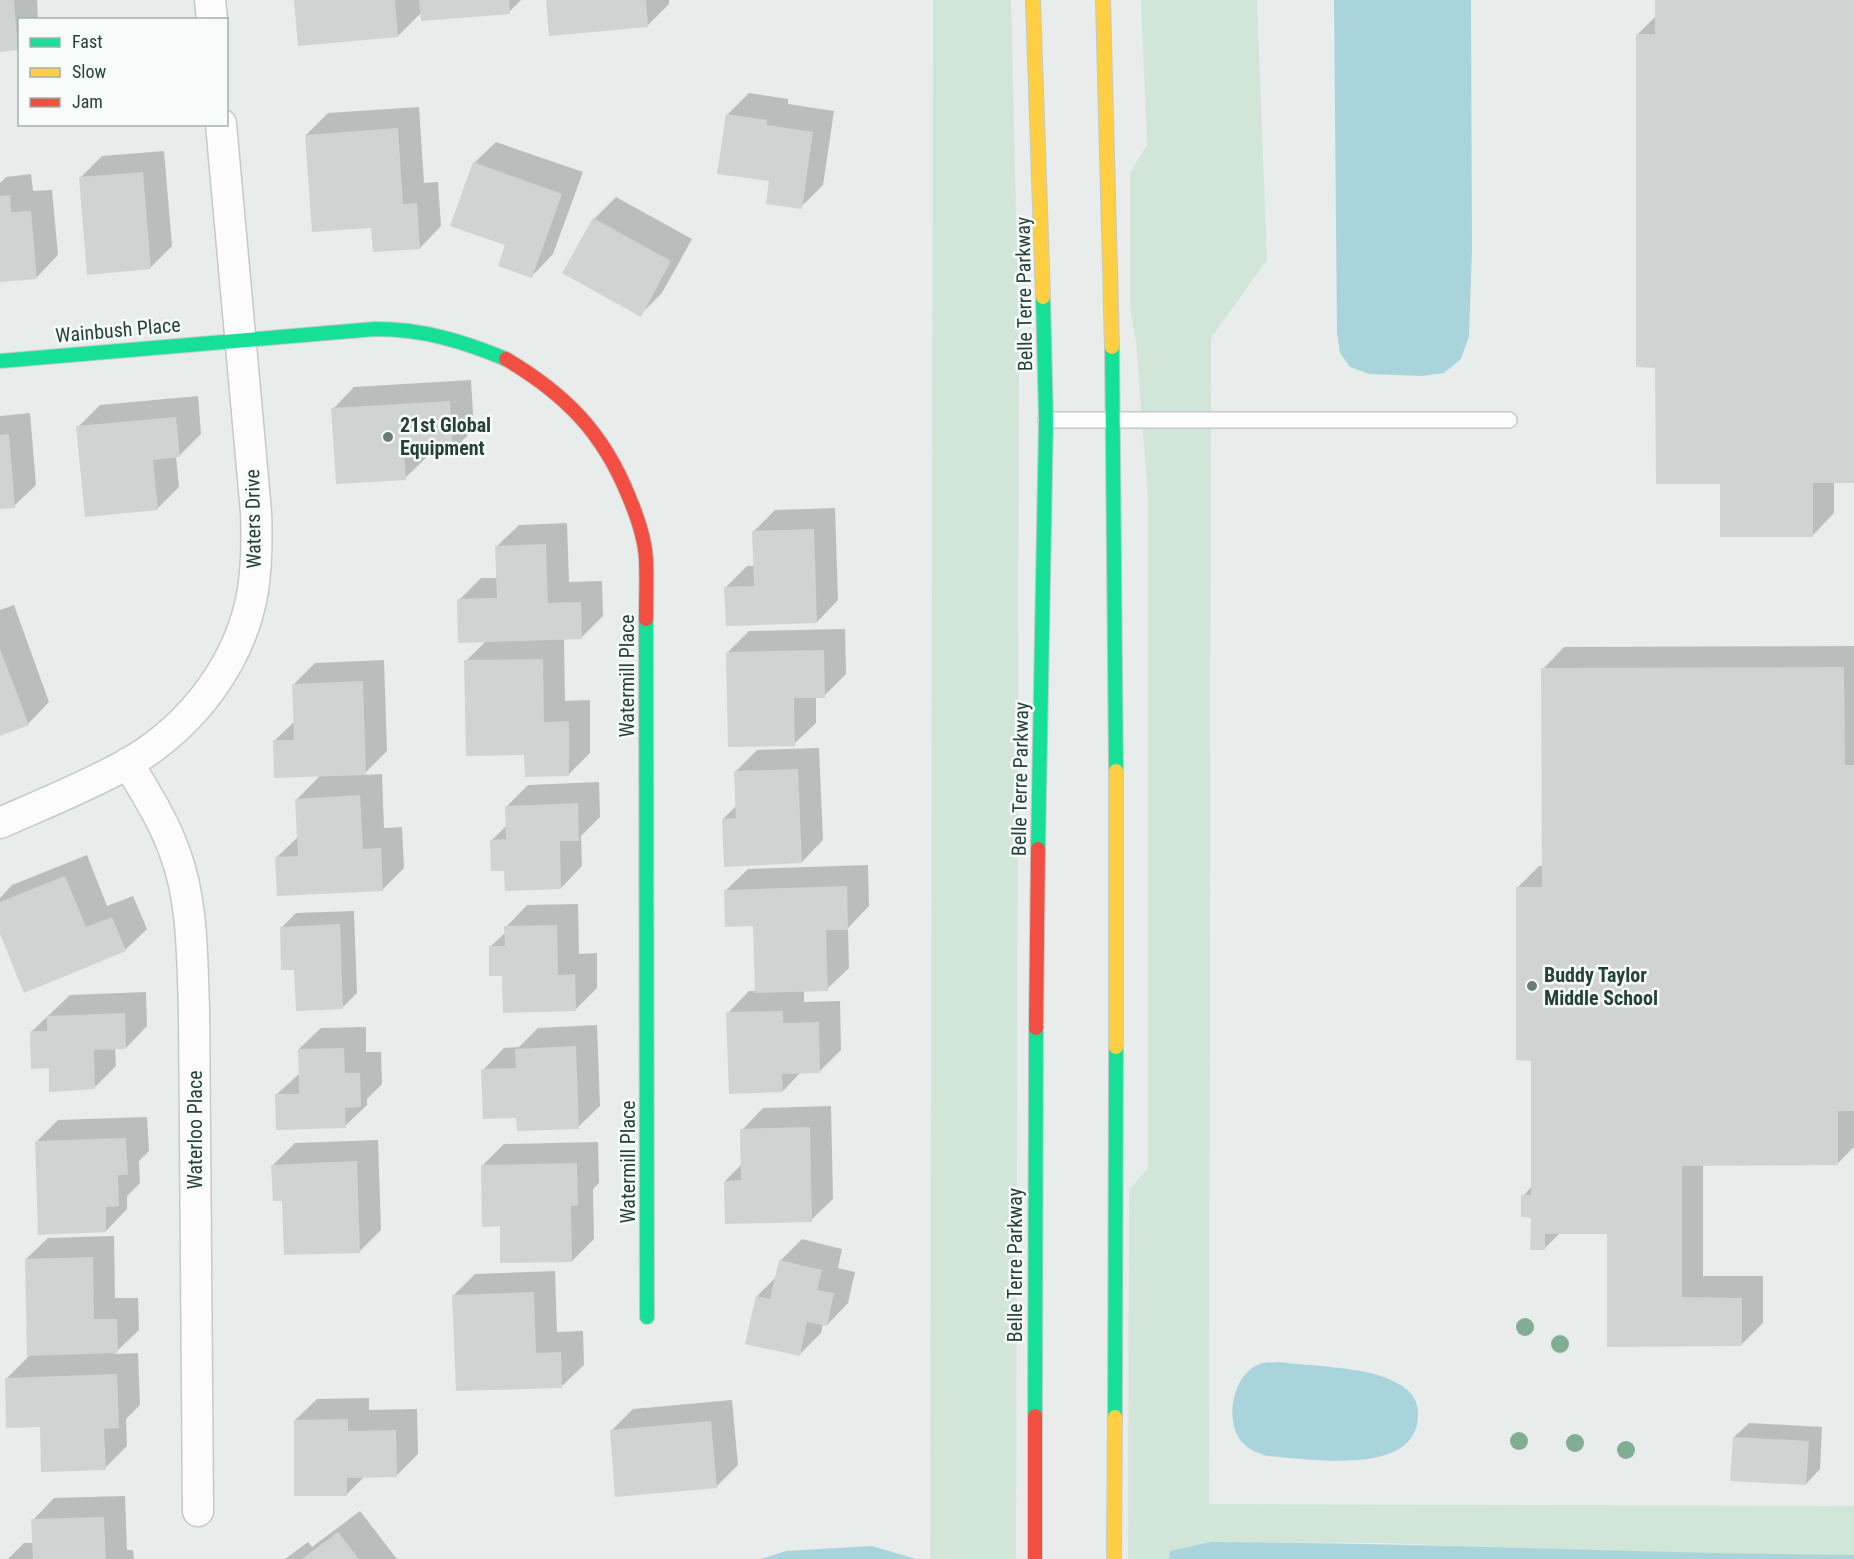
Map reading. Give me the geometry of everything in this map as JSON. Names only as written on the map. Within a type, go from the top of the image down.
[{"type":"main road","name":"Belle Terre Parkway","points":[[1033,0],[1041,192],[1046,420],[1036,986],[1035,1559]]},
{"type":"main road","points":[[1102,0],[1109,186],[1113,421],[1117,945],[1114,1559]]},
{"type":"main road","name":"Watermill Place","points":[[241,339],[359,329],[390,329],[422,332],[481,347],[524,369],[575,410],[600,439],[626,485],[642,534],[647,573],[647,1317]]},
{"type":"main road","name":"Wainbush Place","points":[[0,361],[241,339]]},
{"type":"street","points":[[210,0],[212,18]]},
{"type":"street","name":"Waters Drive","points":[[0,823],[128,763],[173,732],[204,698],[230,657],[250,599],[256,555],[256,512],[221,126]]},
{"type":"street","name":"Waterloo Place","points":[[128,763],[176,853],[184,884],[190,930],[194,1008],[198,1510]]},
{"type":"lane","points":[[1046,420],[1509,420]]},
{"type":"green space","points":[[933,0],[1011,0],[1019,334],[1016,1559],[930,1559]]},
{"type":"green space","points":[[1141,0],[1257,0],[1267,260],[1211,338],[1209,1504],[1854,1506],[1854,1555],[1693,1554],[1383,1543],[1211,1542],[1169,1559],[1128,1559],[1129,1190],[1148,1168],[1148,498],[1136,342],[1130,308],[1130,173],[1147,145]]},
{"type":"water","points":[[1334,0],[1471,0],[1472,249],[1469,336],[1461,359],[1444,373],[1422,376],[1369,374],[1350,367],[1340,353],[1337,333]]},
{"type":"water","points":[[1279,1362],[1367,1372],[1397,1383],[1411,1394],[1417,1404],[1418,1417],[1412,1436],[1399,1449],[1379,1457],[1356,1460],[1332,1461],[1267,1456],[1251,1449],[1242,1442],[1233,1423],[1232,1411],[1237,1388],[1250,1369],[1262,1363]]},
{"type":"water","points":[[1211,1542],[1854,1555],[1854,1559],[1169,1559],[1170,1551]]},
{"type":"water","points":[[872,1546],[916,1559],[761,1559],[786,1551]]},
{"type":"building","points":[[0,0],[14,0],[18,50],[0,52]]},
{"type":"building","points":[[294,0],[395,0],[398,37],[298,46]]},
{"type":"building","points":[[419,0],[509,0],[510,14],[421,21]]},
{"type":"building","points":[[546,0],[646,0],[648,27],[549,36]]},
{"type":"building","points":[[1655,0],[1854,0],[1854,483],[1813,483],[1813,537],[1720,537],[1720,484],[1656,484],[1655,368],[1636,367],[1636,34],[1655,34]]},
{"type":"building","points":[[726,114],[767,120],[767,125],[813,132],[802,209],[766,204],[769,181],[717,174]]},
{"type":"building","points":[[398,128],[403,204],[417,203],[420,249],[373,252],[371,228],[312,232],[305,135]]},
{"type":"building","points":[[473,162],[562,194],[532,278],[498,266],[505,245],[450,226]]},
{"type":"building","points":[[143,172],[151,269],[87,275],[79,177]]},
{"type":"building","points":[[10,195],[11,212],[31,211],[37,279],[0,282],[0,196]]},
{"type":"building","points":[[593,218],[671,261],[641,317],[562,273]]},
{"type":"building","points":[[450,401],[453,452],[404,455],[406,480],[336,484],[331,408]]},
{"type":"building","points":[[176,417],[180,457],[153,460],[158,510],[85,517],[76,426]]},
{"type":"building","points":[[9,434],[15,508],[0,509],[0,435]]},
{"type":"building","points":[[814,529],[817,623],[726,626],[724,587],[754,586],[752,531]]},
{"type":"building","points":[[546,544],[548,603],[581,602],[582,639],[458,643],[457,599],[497,598],[495,546]]},
{"type":"building","points":[[0,649],[29,725],[0,736]]},
{"type":"building","points":[[824,650],[825,698],[794,698],[795,746],[728,747],[726,652]]},
{"type":"building","points":[[543,659],[544,722],[569,721],[569,776],[525,777],[524,755],[466,756],[464,660]]},
{"type":"building","points":[[1844,667],[1845,765],[1854,765],[1854,1111],[1838,1111],[1838,1165],[1682,1166],[1682,1297],[1742,1298],[1742,1346],[1607,1347],[1607,1234],[1545,1234],[1545,1250],[1530,1250],[1531,1218],[1521,1217],[1521,1195],[1531,1195],[1531,1061],[1516,1060],[1516,887],[1542,887],[1541,668]]},
{"type":"building","points":[[363,681],[366,775],[274,778],[273,740],[294,740],[292,684]]},
{"type":"building","points":[[798,769],[802,863],[724,867],[722,819],[736,818],[734,771]]},
{"type":"building","points":[[360,795],[363,849],[381,848],[383,891],[277,896],[275,857],[298,856],[295,799]]},
{"type":"building","points":[[578,803],[579,841],[560,841],[561,889],[505,891],[504,871],[491,871],[490,840],[506,839],[505,806]]},
{"type":"building","points":[[65,876],[86,927],[112,917],[126,951],[24,993],[0,934],[0,902]]},
{"type":"building","points":[[847,886],[848,930],[826,930],[828,991],[755,993],[753,926],[725,927],[724,890]]},
{"type":"building","points":[[340,924],[343,1009],[296,1011],[294,970],[281,970],[280,927]]},
{"type":"building","points":[[557,925],[558,975],[575,974],[576,1011],[503,1013],[502,976],[489,976],[489,946],[505,946],[504,926]]},
{"type":"building","points":[[783,1011],[783,1023],[819,1022],[820,1073],[782,1074],[783,1092],[729,1094],[726,1012]]},
{"type":"building","points":[[125,1013],[126,1049],[94,1050],[95,1089],[49,1092],[49,1068],[31,1069],[30,1031],[47,1031],[47,1016]]},
{"type":"building","points":[[576,1046],[579,1129],[517,1131],[516,1118],[483,1119],[481,1069],[516,1068],[515,1049]]},
{"type":"building","points":[[344,1048],[345,1073],[360,1073],[361,1107],[345,1108],[346,1128],[276,1130],[275,1094],[299,1094],[298,1049]]},
{"type":"building","points":[[810,1127],[812,1222],[725,1224],[724,1181],[741,1180],[740,1129]]},
{"type":"building","points":[[126,1138],[128,1175],[118,1175],[119,1206],[106,1207],[106,1232],[38,1235],[35,1141]]},
{"type":"building","points":[[357,1161],[360,1253],[284,1255],[282,1201],[273,1201],[271,1165]]},
{"type":"building","points":[[577,1163],[578,1206],[571,1206],[572,1262],[500,1263],[500,1226],[482,1227],[481,1165]]},
{"type":"building","points":[[93,1257],[94,1319],[117,1319],[118,1353],[27,1356],[25,1259]]},
{"type":"building","points":[[779,1260],[822,1270],[817,1290],[834,1293],[827,1326],[807,1322],[800,1356],[745,1344],[756,1296],[770,1299]]},
{"type":"building","points":[[534,1292],[536,1353],[561,1352],[562,1388],[456,1391],[452,1295]]},
{"type":"building","points":[[117,1374],[119,1428],[104,1429],[106,1470],[41,1472],[40,1427],[6,1428],[5,1378]]},
{"type":"building","points":[[348,1419],[348,1431],[396,1430],[397,1477],[347,1478],[347,1496],[294,1496],[294,1420]]},
{"type":"building","points":[[711,1421],[717,1488],[615,1497],[610,1430]]},
{"type":"building","points":[[1733,1437],[1809,1441],[1806,1485],[1730,1481]]},
{"type":"building","points":[[104,1517],[106,1559],[33,1559],[31,1519]]},
{"type":"building","points":[[338,1532],[359,1559],[302,1559]]},
{"type":"traffic: fast","points":[[1038,849],[1046,420],[1043,297]]},
{"type":"traffic: fast","points":[[0,361],[375,329],[410,331],[442,337],[506,359]]},
{"type":"traffic: fast","points":[[1112,347],[1116,771]]},
{"type":"traffic: fast","points":[[646,619],[647,1317]]},
{"type":"traffic: fast","points":[[1035,1416],[1036,1028]]},
{"type":"traffic: fast","points":[[1115,1417],[1116,1047]]},
{"type":"traffic: slow","points":[[1033,0],[1043,297]]},
{"type":"traffic: slow","points":[[1103,0],[1112,347]]},
{"type":"traffic: slow","points":[[1116,771],[1116,1047]]},
{"type":"traffic: slow","points":[[1114,1559],[1115,1417]]},
{"type":"traffic: jam","points":[[506,359],[546,386],[580,417],[594,434],[619,474],[635,512],[644,544],[646,619]]},
{"type":"traffic: jam","points":[[1036,1028],[1038,849]]},
{"type":"traffic: jam","points":[[1035,1416],[1035,1559]]},
{"type":"place","name":"21st Global Equipment","points":[[388,437]]},
{"type":"place","name":"Buddy Taylor Middle School","points":[[1532,986]]}]
